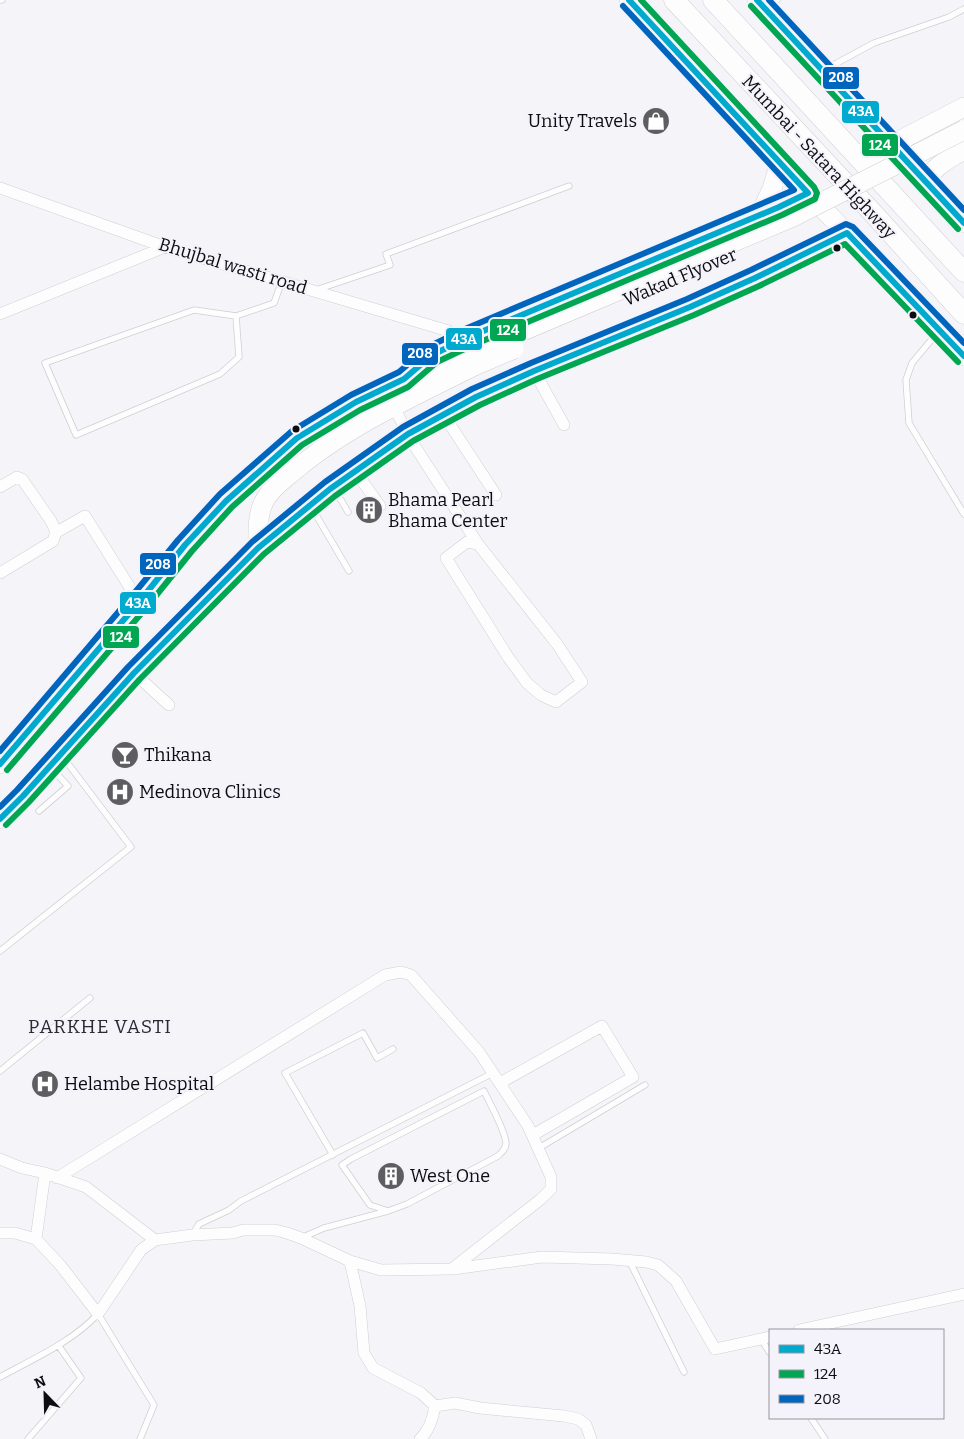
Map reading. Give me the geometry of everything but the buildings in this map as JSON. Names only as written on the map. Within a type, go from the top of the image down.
[{"type":"highway","name":"Mumbai - Satara Highway","points":[[674,0],[964,314]]},
{"type":"highway","name":"Mumbai - Satara Highway","points":[[713,0],[964,272]]},
{"type":"highway","points":[[862,160],[891,145]]},
{"type":"main road","points":[[629,0],[964,356]]},
{"type":"main road","points":[[766,3],[822,71],[964,223]]},
{"type":"main road","points":[[891,145],[964,107]]},
{"type":"main road","name":"Wakad Flyover","points":[[0,764],[139,602],[185,545],[226,501],[297,438],[356,402],[404,379],[793,217],[964,130]]},
{"type":"main road","name":"Wakad Flyover","points":[[258,548],[258,522],[262,506],[273,488],[308,458],[394,407],[469,353],[571,323],[714,263],[847,205],[964,141]]},
{"type":"main road","points":[[926,182],[931,173],[944,161],[964,150]]},
{"type":"main road","points":[[760,214],[772,189],[780,162]]},
{"type":"main road","points":[[469,353],[808,192]]},
{"type":"main road","points":[[0,818],[23,796],[134,673],[258,548],[330,489],[408,434],[476,397],[690,307],[755,278],[847,232]]},
{"type":"street","name":"Bhujbal wasti road","points":[[0,188],[165,247],[314,291],[469,353]]},
{"type":"street","points":[[0,314],[165,247]]},
{"type":"street","points":[[534,371],[564,425]]},
{"type":"street","points":[[394,407],[412,442],[478,544],[557,644],[582,682],[556,702],[541,696],[527,683],[508,657],[446,558],[467,542],[478,544]]},
{"type":"street","points":[[443,414],[496,495]]},
{"type":"street","points":[[356,471],[380,506]]},
{"type":"street","points":[[0,488],[17,477],[22,479],[51,521],[55,534],[53,541],[0,573]]},
{"type":"street","points":[[55,534],[85,516],[139,602]]},
{"type":"street","points":[[134,673],[169,705]]},
{"type":"street","points":[[57,1178],[385,975],[401,972],[412,976],[479,1052],[533,1135],[551,1177],[551,1189],[541,1199],[453,1269]]},
{"type":"street","points":[[497,1078],[602,1026],[633,1077],[533,1135]]},
{"type":"street","points":[[0,1160],[86,1187],[154,1240]]},
{"type":"street","points":[[36,1239],[45,1173]]},
{"type":"street","points":[[0,1233],[15,1233],[36,1239],[61,1266],[98,1314],[141,1250],[154,1240],[192,1235],[233,1233],[243,1230],[274,1230],[301,1238],[350,1261],[381,1270],[453,1269],[542,1257],[612,1258],[646,1262],[658,1265],[676,1282],[715,1349],[766,1338]]},
{"type":"street","points":[[350,1261],[360,1306],[364,1353],[373,1368],[421,1393],[434,1412]]},
{"type":"street","points":[[804,1329],[964,1294]]},
{"type":"street","points":[[420,1439],[424,1435],[434,1412],[455,1403],[480,1408],[578,1419],[586,1424],[591,1439]]},
{"type":"lane","points":[[822,71],[874,43],[949,17],[964,9]]},
{"type":"lane","points":[[314,291],[390,265],[386,254],[569,186]]},
{"type":"lane","points":[[236,316],[239,357],[220,374],[76,435],[45,363],[194,310],[236,316],[274,303],[282,281]]},
{"type":"lane","points":[[940,330],[912,363],[906,380],[909,423],[964,514]]},
{"type":"lane","points":[[330,489],[341,500],[348,512]]},
{"type":"lane","points":[[309,506],[349,571]]},
{"type":"lane","points":[[39,811],[68,786],[55,760]]},
{"type":"lane","points":[[0,951],[131,847],[55,760]]},
{"type":"lane","points":[[0,1071],[90,998]]},
{"type":"lane","points":[[332,1155],[285,1073],[363,1032],[377,1058],[393,1050]]},
{"type":"lane","points":[[192,1235],[199,1224],[229,1210],[241,1201],[332,1155],[497,1078]]},
{"type":"lane","points":[[539,1148],[644,1085]]},
{"type":"lane","points":[[301,1238],[324,1228],[388,1211],[406,1204],[498,1156],[506,1143],[504,1134],[484,1091],[342,1165],[370,1205],[388,1211]]},
{"type":"lane","points":[[629,1260],[684,1372]]},
{"type":"lane","points":[[0,1377],[58,1345],[89,1324],[98,1314],[154,1405],[140,1439]]},
{"type":"lane","points":[[28,1439],[81,1378],[58,1345]]},
{"type":"lane","points":[[813,1419],[825,1439]]},
{"type":"transit line","name":"43A","points":[[0,764],[139,602],[185,545],[226,501],[297,438],[356,402],[404,379],[432,355],[469,337],[779,207],[808,193],[629,0]]},
{"type":"transit line","name":"124","points":[[7,770],[146,608],[192,551],[232,507],[302,445],[360,410],[408,387],[437,362],[473,345],[782,215],[815,199],[817,193],[814,187],[641,0]]},
{"type":"transit line","name":"43A","points":[[757,0],[964,223]]},
{"type":"transit line","name":"208","points":[[769,0],[964,210]]},
{"type":"transit line","name":"208","points":[[0,751],[178,540],[220,494],[292,431],[351,395],[399,372],[428,347],[465,329],[794,190],[623,6]]},
{"type":"transit line","name":"124","points":[[751,6],[958,229]]},
{"type":"transit line","name":"208","points":[[0,807],[128,667],[252,542],[325,482],[403,427],[472,389],[687,299],[846,224],[853,227],[964,343]]},
{"type":"transit line","name":"43A","points":[[0,819],[134,673],[258,548],[330,489],[408,434],[476,397],[690,307],[847,233],[964,356]]},
{"type":"transit line","name":"124","points":[[6,825],[140,679],[264,554],[335,496],[413,441],[480,405],[537,379],[694,315],[845,244],[958,362]]},
{"type":"place","name":"Unity Travels","points":[[656,121]]},
{"type":"place","name":"Bhama Pearl Bhama Center","points":[[369,510]]},
{"type":"place","name":"Thikana","points":[[125,755]]},
{"type":"place","name":"Medinova Clinics","points":[[120,792]]},
{"type":"place","name":"Helambe Hospital","points":[[45,1084]]},
{"type":"place","name":"West One","points":[[391,1176]]},
{"type":"district","name":"PARKHE VASTI","points":[[100,1026]]}]
